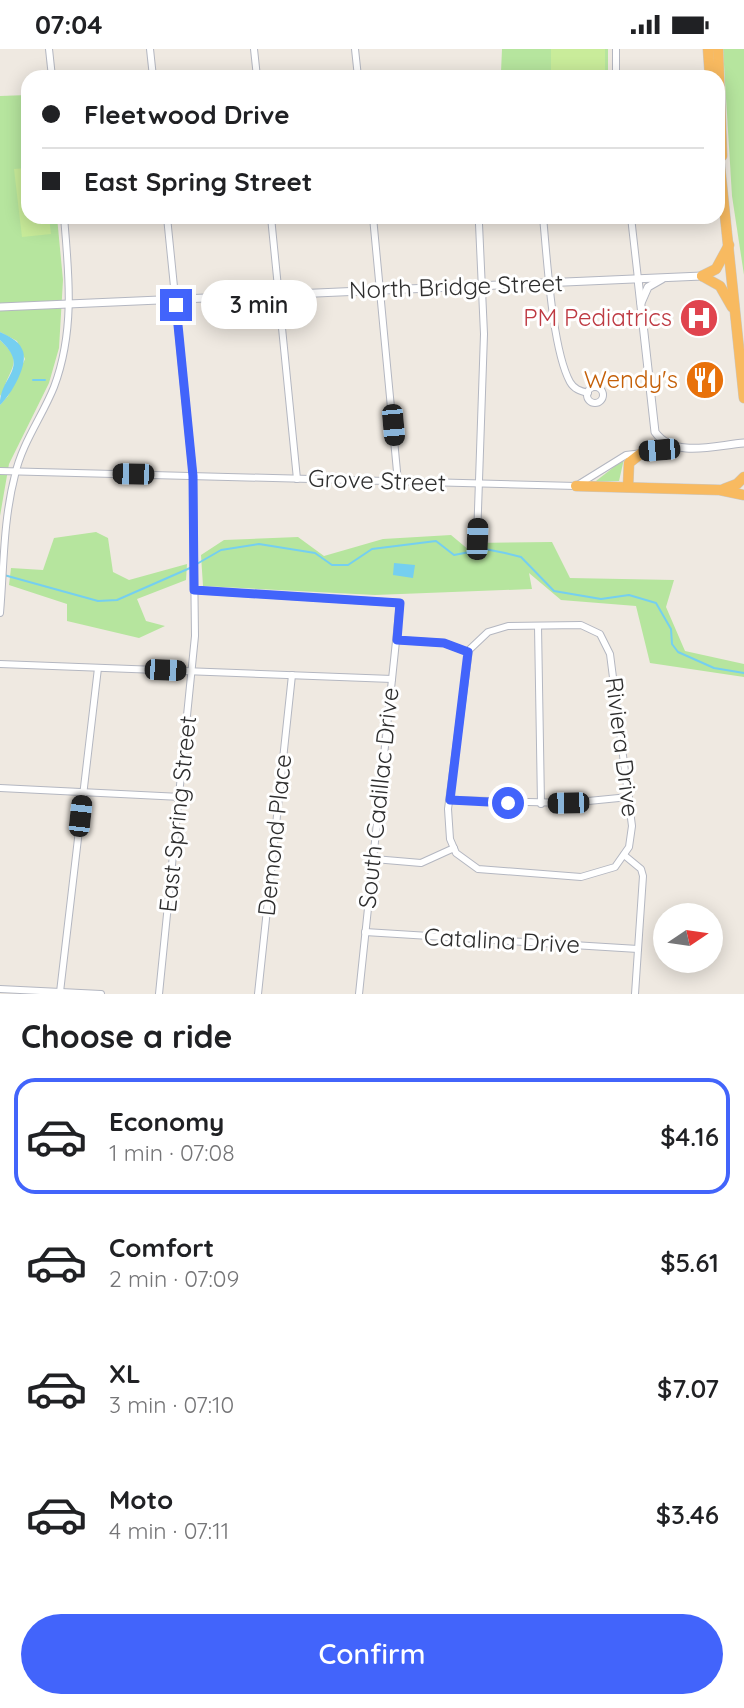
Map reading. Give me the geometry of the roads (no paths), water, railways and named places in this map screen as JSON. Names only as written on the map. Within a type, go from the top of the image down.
[{"type":"highway","points":[[708,49],[710,70]]},
{"type":"highway","points":[[718,49],[719,70]]},
{"type":"highway","points":[[725,209],[744,398]]},
{"type":"highway","points":[[702,276],[716,268],[729,244]]},
{"type":"highway","points":[[702,276],[720,286],[736,314]]},
{"type":"highway","points":[[628,487],[629,463],[643,452]]},
{"type":"highway","points":[[720,490],[737,484],[744,477]]},
{"type":"highway","points":[[576,486],[720,490],[744,495]]},
{"type":"street","points":[[49,49],[51,70]]},
{"type":"street","points":[[150,49],[152,70]]},
{"type":"street","points":[[254,49],[256,70]]},
{"type":"street","points":[[355,49],[357,70]]},
{"type":"street","points":[[616,49],[616,70]]},
{"type":"street","points":[[0,613],[8,507],[15,472],[59,373],[71,303],[65,224]]},
{"type":"street","name":"East Spring Street","points":[[159,994],[193,671],[194,590],[193,476],[168,224]]},
{"type":"street","points":[[272,224],[297,479]]},
{"type":"street","points":[[374,224],[398,482]]},
{"type":"street","points":[[544,224],[550,282],[568,376],[575,388],[588,393]]},
{"type":"street","points":[[632,224],[652,420],[660,440],[676,449]]},
{"type":"street","points":[[477,539],[483,285],[479,225]]},
{"type":"street","name":"North Bridge Street","points":[[0,307],[702,276]]},
{"type":"street","points":[[640,307],[648,288],[666,277]]},
{"type":"street","points":[[576,486],[621,457],[643,452],[742,443]]},
{"type":"street","name":"Grove Street","points":[[1,471],[576,486]]},
{"type":"street","name":"South Cadillac Drive","points":[[194,590],[400,603],[359,994]]},
{"type":"street","name":"Riviera Drive","points":[[538,626],[581,625],[592,629],[604,639],[610,654],[632,837],[624,855]]},
{"type":"street","points":[[541,804],[538,626],[497,628],[476,641],[468,652],[448,824],[454,848],[464,860],[478,869],[561,877],[602,873],[615,867],[624,855],[641,869],[643,876],[635,994]]},
{"type":"street","points":[[397,640],[444,643],[468,652]]},
{"type":"street","points":[[0,664],[392,679]]},
{"type":"street","points":[[60,992],[98,668]]},
{"type":"street","name":"Demond Place","points":[[258,994],[292,675]]},
{"type":"street","points":[[0,788],[181,797]]},
{"type":"street","points":[[450,800],[541,804],[629,797]]},
{"type":"street","points":[[374,859],[421,863],[454,848]]},
{"type":"street","name":"Catalina Drive","points":[[365,932],[638,949]]},
{"type":"street","points":[[0,989],[101,994]]},
{"type":"water","points":[[0,332],[18,343],[24,355],[18,378],[0,405],[4,386],[14,365],[9,350],[0,340]]},
{"type":"water","points":[[394,563],[415,565],[413,578],[393,575]]},
{"type":"waterway","points":[[33,380],[45,380]]},
{"type":"waterway","points":[[195,565],[221,550],[259,544],[315,553],[332,565],[348,565],[372,549],[436,541],[454,555],[485,549],[521,557],[554,591],[601,599],[629,595],[656,603],[671,629],[672,644],[678,652],[714,668],[744,673]]},
{"type":"waterway","points":[[4,575],[98,601],[117,600],[190,568]]},
{"type":"place","name":"PM Pediatrics","points":[[699,318]]},
{"type":"place","name":"Wendy's","points":[[705,380]]}]
